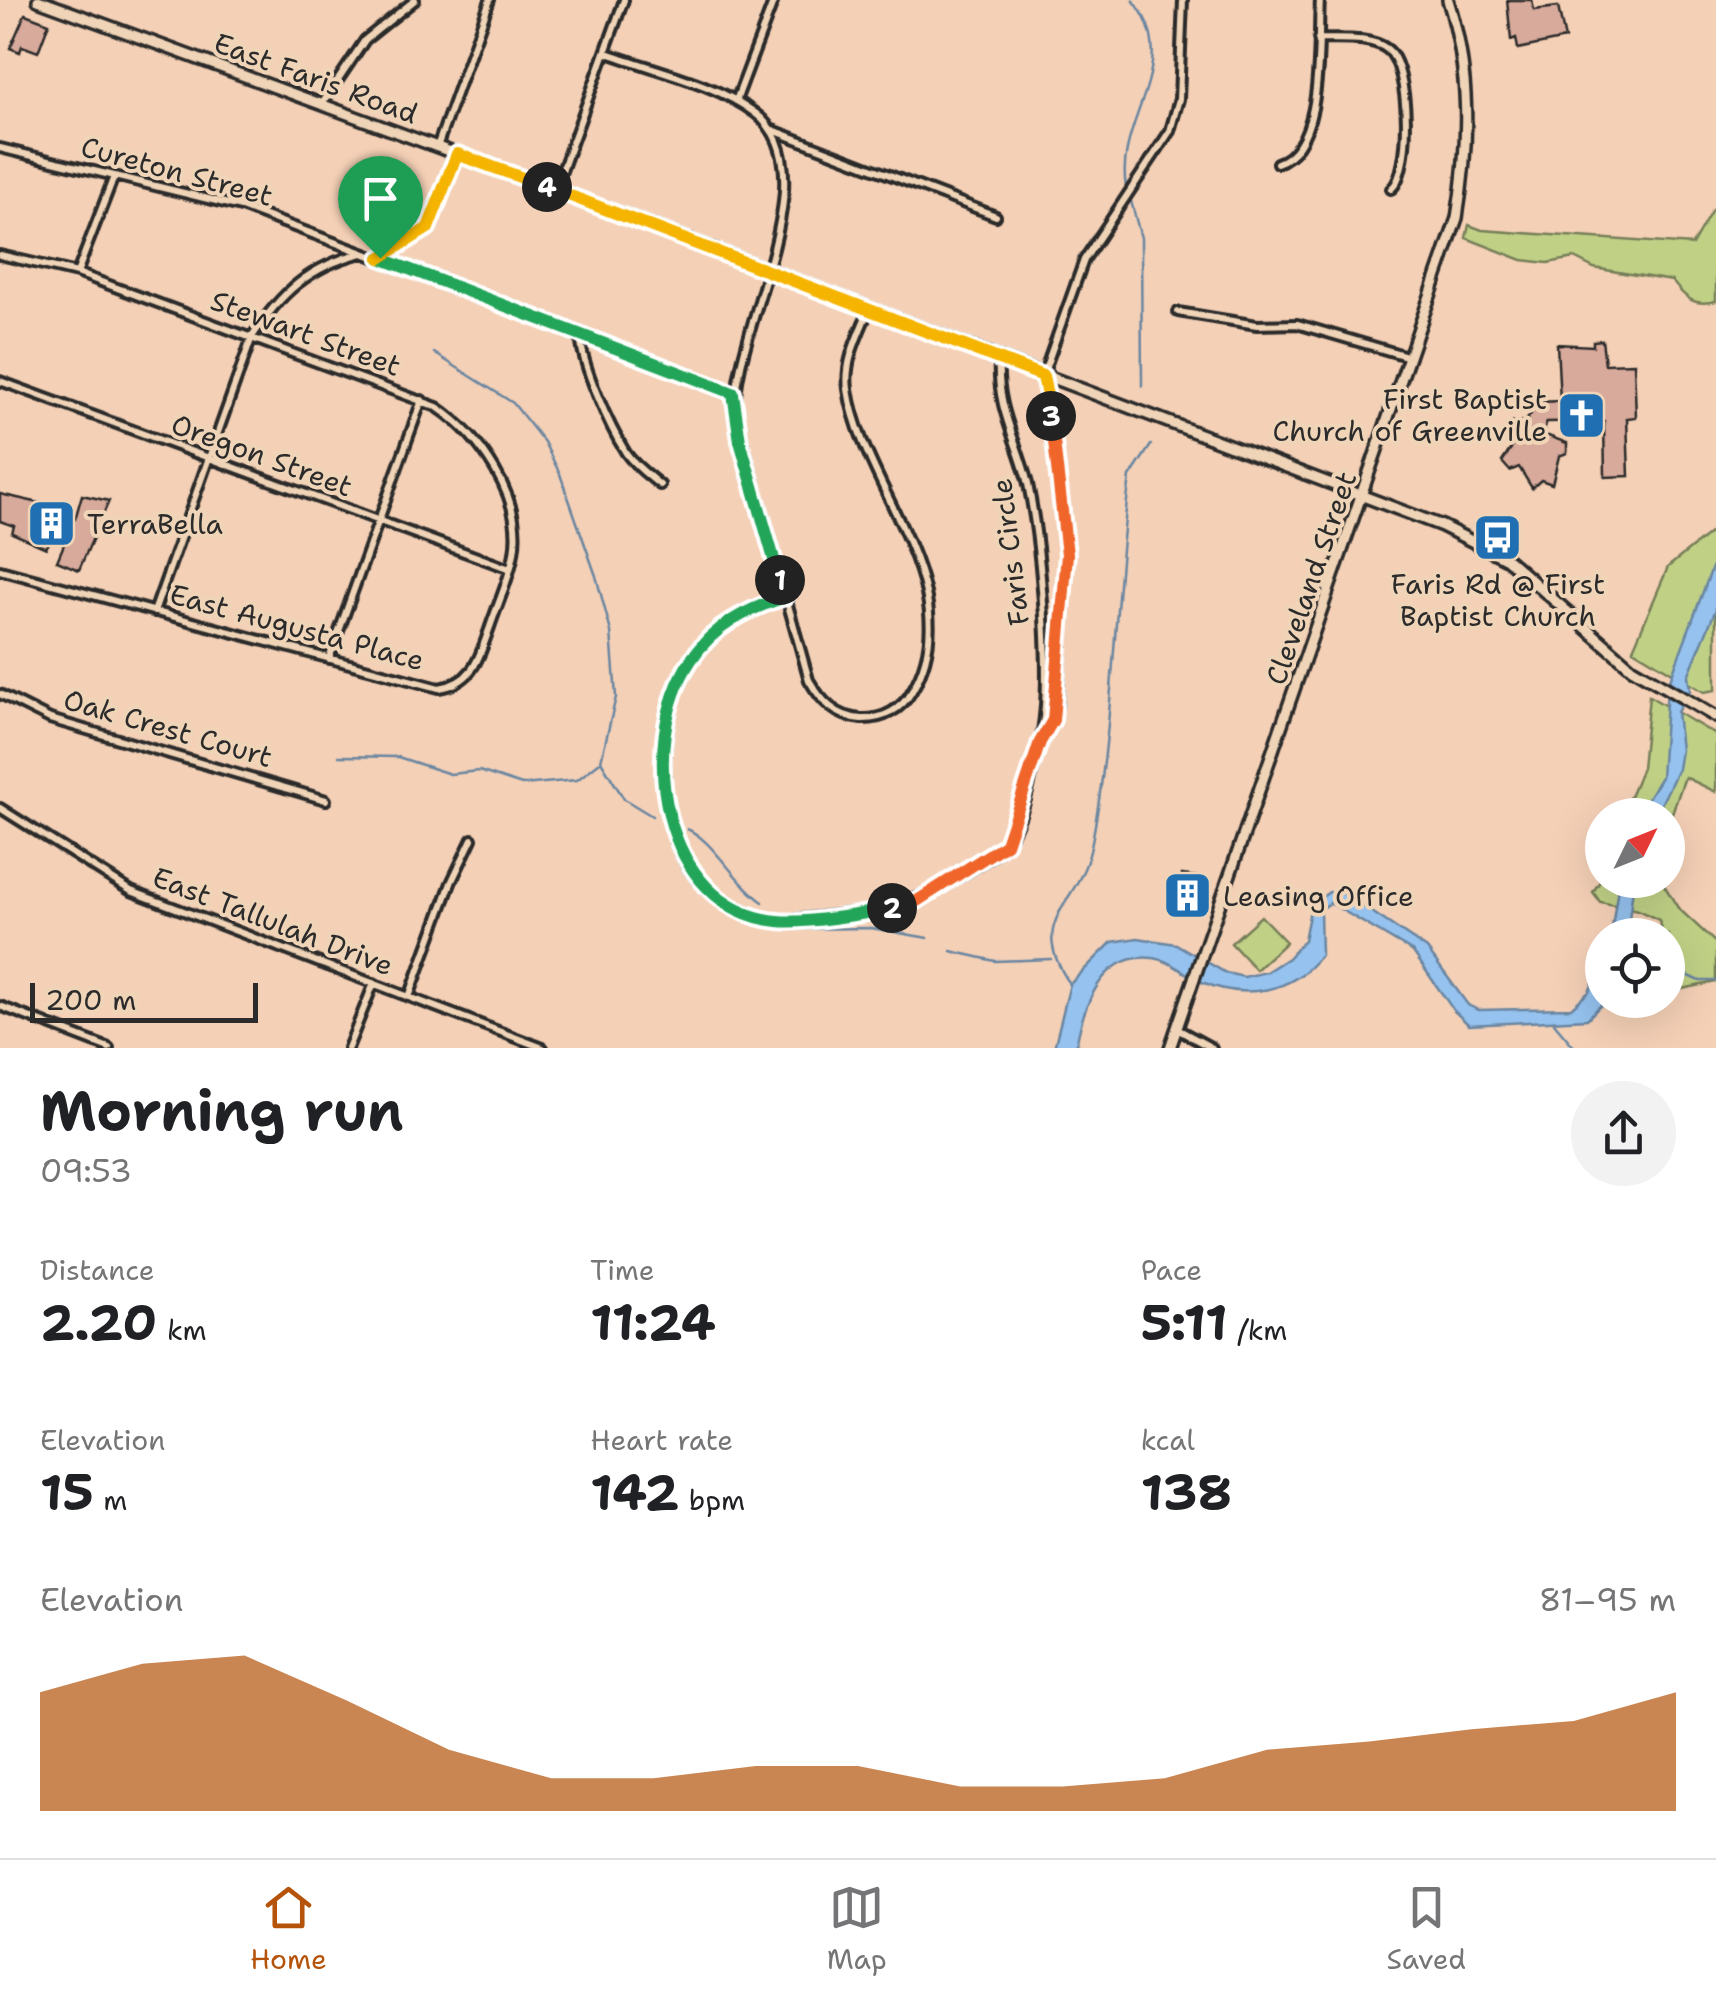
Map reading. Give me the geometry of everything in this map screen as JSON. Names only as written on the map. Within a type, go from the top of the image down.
[{"type":"main road","name":"East Faris Road","points":[[38,0],[555,190],[1362,500],[1442,526],[1507,559],[1593,637],[1652,682],[1716,717]]},
{"type":"main road","name":"Cleveland Street","points":[[1170,1048],[1449,250],[1465,170],[1466,86],[1448,0]]},
{"type":"street","points":[[322,104],[365,40],[414,0]]},
{"type":"street","points":[[437,147],[490,0]]},
{"type":"street","points":[[555,190],[624,0]]},
{"type":"street","points":[[736,101],[774,0]]},
{"type":"street","points":[[1043,376],[1084,260],[1170,131],[1179,99],[1182,0]]},
{"type":"street","points":[[1276,164],[1291,154],[1313,115],[1320,0]]},
{"type":"street","points":[[1318,39],[1370,42],[1386,48],[1396,58],[1405,122],[1402,172],[1390,190]]},
{"type":"street","points":[[605,52],[736,101],[772,130],[996,216]]},
{"type":"street","points":[[772,130],[786,180],[769,272],[744,344],[733,393],[740,441],[810,680],[828,706],[859,719],[892,712],[907,700],[928,646],[929,606],[850,396],[851,355],[869,309]]},
{"type":"street","name":"Cureton Street","points":[[0,148],[114,178],[222,200],[733,393]]},
{"type":"street","points":[[380,258],[428,228],[457,154]]},
{"type":"street","points":[[76,273],[114,178]]},
{"type":"street","points":[[154,612],[252,337],[307,273],[363,252]]},
{"type":"street","name":"Stewart Street","points":[[0,255],[76,273],[422,400],[462,427],[498,477],[516,536],[510,568]]},
{"type":"street","points":[[1178,312],[1257,325],[1296,324],[1411,357]]},
{"type":"street","points":[[580,335],[586,366],[626,454],[660,486]]},
{"type":"street","name":"Faris Circle","points":[[1000,360],[1000,405],[1027,482],[1037,544],[1044,661],[1040,742]]},
{"type":"street","name":"Faris Circle","points":[[785,597],[742,613],[710,638],[689,662],[672,708],[666,778],[672,829],[689,870],[718,898],[777,921],[883,910],[917,901],[1006,844],[1040,742],[1057,705],[1067,554],[1043,376]]},
{"type":"street","name":"Oregon Street","points":[[0,382],[510,568]]},
{"type":"street","points":[[329,659],[422,400]]},
{"type":"street","name":"East Augusta Place","points":[[0,570],[439,688],[461,682],[478,662],[510,568]]},
{"type":"street","name":"Oak Crest Court","points":[[0,694],[50,719],[326,800]]},
{"type":"street","name":"East Tallulah Drive","points":[[0,808],[132,890],[543,1048]]},
{"type":"street","points":[[408,997],[472,839]]},
{"type":"street","points":[[348,1048],[374,983]]},
{"type":"street","points":[[0,1006],[109,1048]]},
{"type":"street","points":[[1177,1029],[1212,1048]]},
{"type":"green space","points":[[1712,210],[1716,210],[1716,301],[1708,303],[1691,300],[1672,281],[1594,268],[1574,258],[1548,263],[1522,260],[1466,238],[1469,225],[1482,230],[1692,245]]},
{"type":"green space","points":[[1716,528],[1716,690],[1704,692],[1633,649],[1668,567]]},
{"type":"green space","points":[[1649,696],[1716,735],[1716,792],[1685,777],[1677,798],[1629,798],[1642,768]]},
{"type":"green space","points":[[1597,898],[1672,898],[1716,943],[1716,982],[1685,988],[1685,918],[1655,918]]},
{"type":"green space","points":[[1261,916],[1286,942],[1256,970],[1231,943]]},
{"type":"water","points":[[1716,557],[1716,609],[1688,676],[1690,691],[1677,712],[1681,750],[1678,769],[1664,798],[1648,798],[1661,777],[1667,688]]},
{"type":"water","points":[[1329,892],[1345,894],[1427,949],[1468,1005],[1478,1010],[1571,1008],[1585,996],[1588,1018],[1469,1025],[1454,1011],[1413,952],[1330,903],[1320,910],[1321,955],[1296,978],[1267,990],[1235,991],[1202,982],[1160,959],[1135,958],[1107,973],[1097,986],[1083,1016],[1076,1048],[1054,1048],[1070,984],[1112,942],[1138,938],[1176,944],[1226,973],[1244,977],[1266,972],[1288,958],[1304,940],[1311,905]]},
{"type":"water","points":[[1616,898],[1632,898],[1629,918],[1613,918]]},
{"type":"building","points":[[1507,0],[1532,0],[1534,10],[1558,7],[1565,39],[1518,49],[1516,38],[1511,40]]},
{"type":"building","points":[[25,14],[49,23],[38,52],[22,46],[20,52],[10,48]]},
{"type":"building","name":"First Baptist Church of Greenville","points":[[1602,340],[1605,364],[1634,363],[1636,417],[1627,418],[1629,476],[1605,477],[1604,421],[1547,422],[1543,434],[1567,443],[1567,453],[1559,456],[1552,484],[1541,480],[1532,488],[1519,467],[1510,471],[1502,462],[1514,444],[1505,441],[1512,423],[1526,421],[1539,402],[1560,401],[1557,344],[1593,346],[1593,341]]},
{"type":"building","name":"TerraBella","points":[[0,494],[48,505],[75,519],[82,495],[109,501],[79,570],[57,561],[65,542],[52,538],[46,548],[12,533],[14,526],[0,521]]},
{"type":"building","name":"Leasing Office","points":[[1182,875],[1198,877],[1197,904],[1178,903]]},
{"type":"waterway","points":[[1126,187],[1129,139],[1145,93],[1153,47],[1147,24],[1133,0]]},
{"type":"waterway","points":[[1131,201],[1141,238],[1142,386]]},
{"type":"waterway","points":[[434,353],[513,403],[544,442],[560,474],[611,632],[616,697],[601,761],[624,799],[652,816]]},
{"type":"waterway","points":[[1070,984],[1057,962],[1053,928],[1085,868],[1091,847],[1105,755],[1130,477],[1151,445]]},
{"type":"waterway","points":[[339,756],[398,757],[450,774],[479,771],[522,785],[577,780],[600,762]]},
{"type":"waterway","points":[[687,829],[705,842],[763,902]]},
{"type":"waterway","points":[[798,929],[871,928],[928,938]]},
{"type":"waterway","points":[[951,951],[995,961],[1051,959]]},
{"type":"waterway","points":[[1685,974],[1700,981],[1716,981]]},
{"type":"waterway","points":[[1554,1023],[1575,1048]]},
{"type":"place","name":"First Baptist Church of Greenville","points":[[1582,415]]},
{"type":"place","name":"TerraBella","points":[[52,524]]},
{"type":"place","name":"Faris Rd @ First Baptist Church","points":[[1498,537]]},
{"type":"place","name":"Leasing Office","points":[[1188,896]]},
{"type":"route","points":[[457,154],[1043,376],[1055,441],[1067,554],[1057,705],[1048,732],[1040,742],[1006,844],[917,901],[861,913],[777,921],[738,908],[701,884],[683,860],[669,814],[666,751],[672,708],[689,662],[710,638],[742,613],[785,597],[740,441],[733,393],[380,258],[428,228],[457,154]]}]
